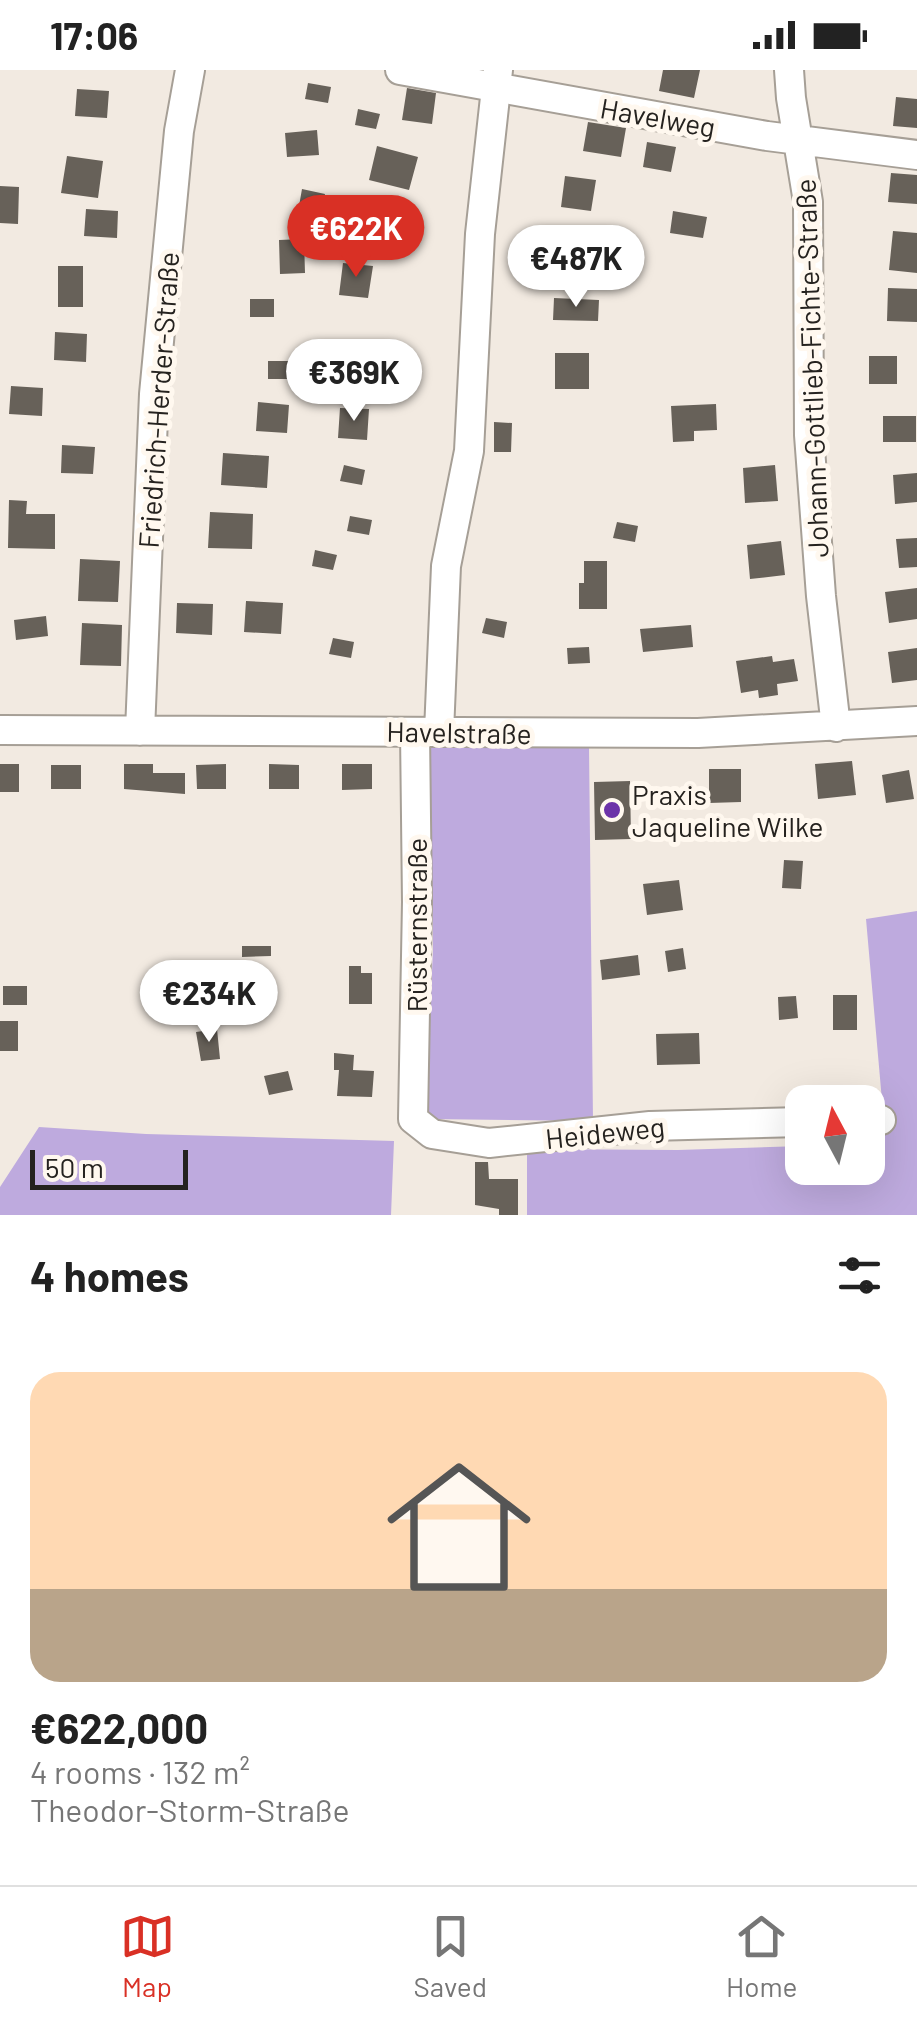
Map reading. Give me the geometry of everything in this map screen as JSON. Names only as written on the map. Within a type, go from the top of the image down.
[{"type":"street","name":"Friedrich-Herder-Straße","points":[[140,731],[154,394],[179,131],[190,70]]},
{"type":"street","name":"Havelweg","points":[[400,70],[496,79],[800,142],[917,155]]},
{"type":"street","name":"Johann-Gottlieb-Fichte-Straße","points":[[790,70],[808,231],[809,435],[836,727]]},
{"type":"street","name":"Rüsternstraße","points":[[413,1119],[427,732],[446,566],[469,451],[480,234],[496,79]]},
{"type":"street","name":"Havelstraße","points":[[0,730],[698,734],[917,721]]},
{"type":"street","name":"Heideweg","points":[[413,1119],[432,1134],[488,1143],[650,1126],[785,1122]]},
{"type":"shaded area","points":[[430,745],[589,746],[593,1121],[425,1119],[433,950]]},
{"type":"shaded area","points":[[917,911],[917,1215],[527,1215],[527,1149],[785,1147],[785,1185],[885,1185],[885,1085],[881,1085],[866,919]]},
{"type":"shaded area","points":[[39,1127],[394,1141],[391,1215],[0,1215],[0,1187]]},
{"type":"building","points":[[663,70],[700,70],[694,98],[659,91]]},
{"type":"building","points":[[308,83],[331,87],[328,103],[305,99]]},
{"type":"building","points":[[407,88],[436,93],[432,124],[402,120]]},
{"type":"building","points":[[77,89],[109,91],[107,118],[75,116]]},
{"type":"building","points":[[896,97],[917,99],[917,128],[893,126]]},
{"type":"building","points":[[358,109],[380,114],[376,129],[355,125]]},
{"type":"building","points":[[588,122],[626,128],[621,157],[583,151]]},
{"type":"building","points":[[317,130],[319,155],[287,157],[285,133]]},
{"type":"building","points":[[647,142],[676,147],[671,172],[643,167]]},
{"type":"building","points":[[377,146],[418,157],[409,190],[369,180]]},
{"type":"building","points":[[67,156],[103,161],[98,198],[61,193]]},
{"type":"building","points":[[891,173],[917,175],[917,204],[888,202]]},
{"type":"building","points":[[565,176],[596,180],[591,211],[561,207]]},
{"type":"building","points":[[0,186],[19,187],[18,224],[0,223]]},
{"type":"building","points":[[302,189],[325,194],[322,210],[299,206]]},
{"type":"building","points":[[346,197],[373,202],[365,248],[338,244]]},
{"type":"building","points":[[86,209],[118,211],[117,238],[84,236]]},
{"type":"building","points":[[673,211],[707,217],[703,238],[670,233]]},
{"type":"building","points":[[893,231],[917,233],[917,273],[889,270]]},
{"type":"building","points":[[304,239],[305,273],[280,274],[279,240]]},
{"type":"building","points":[[609,242],[632,246],[626,281],[603,277]]},
{"type":"building","points":[[343,263],[373,266],[368,298],[339,295]]},
{"type":"building","points":[[58,266],[83,266],[83,307],[58,307]]},
{"type":"building","points":[[888,288],[917,289],[917,322],[887,321]]},
{"type":"building","points":[[554,298],[599,300],[598,321],[553,320]]},
{"type":"building","points":[[250,299],[274,299],[274,317],[250,317]]},
{"type":"building","points":[[55,332],[87,334],[86,362],[54,360]]},
{"type":"building","points":[[326,344],[360,345],[358,387],[324,386]]},
{"type":"building","points":[[555,353],[589,353],[589,389],[555,389]]},
{"type":"building","points":[[869,356],[897,356],[897,384],[869,384]]},
{"type":"building","points":[[268,361],[292,361],[292,379],[268,379]]},
{"type":"building","points":[[11,386],[43,388],[42,416],[9,414]]},
{"type":"building","points":[[258,402],[289,405],[287,433],[256,431]]},
{"type":"building","points":[[716,404],[717,430],[694,431],[694,441],[673,442],[671,406]]},
{"type":"building","points":[[340,408],[369,409],[367,440],[338,438]]},
{"type":"building","points":[[883,416],[916,416],[916,442],[883,442]]},
{"type":"building","points":[[494,422],[512,423],[511,452],[494,452]]},
{"type":"building","points":[[62,445],[95,447],[93,474],[61,473]]},
{"type":"building","points":[[223,453],[269,456],[267,488],[221,485]]},
{"type":"building","points":[[344,465],[365,470],[362,485],[340,481]]},
{"type":"building","points":[[775,465],[778,501],[745,503],[743,468]]},
{"type":"building","points":[[917,473],[917,502],[895,504],[893,475]]},
{"type":"building","points":[[9,500],[27,501],[26,514],[55,514],[55,549],[8,548]]},
{"type":"building","points":[[210,512],[253,514],[252,549],[208,548]]},
{"type":"building","points":[[350,516],[372,520],[369,535],[347,531]]},
{"type":"building","points":[[617,522],[638,526],[635,542],[613,538]]},
{"type":"building","points":[[917,538],[917,567],[899,568],[896,539]]},
{"type":"building","points":[[781,541],[785,575],[750,579],[747,545]]},
{"type":"building","points":[[315,550],[337,555],[333,570],[312,566]]},
{"type":"building","points":[[80,559],[120,561],[118,602],[78,601]]},
{"type":"building","points":[[584,561],[607,561],[607,609],[579,609]]},
{"type":"building","points":[[917,588],[917,619],[889,623],[885,592]]},
{"type":"building","points":[[246,601],[283,603],[281,634],[244,632]]},
{"type":"building","points":[[177,603],[213,604],[212,635],[176,633]]},
{"type":"building","points":[[46,616],[48,636],[16,640],[14,620]]},
{"type":"building","points":[[486,618],[507,622],[504,638],[482,633]]},
{"type":"building","points":[[82,623],[122,625],[121,666],[80,665]]},
{"type":"building","points":[[691,625],[693,647],[643,652],[640,629]]},
{"type":"building","points":[[333,638],[354,642],[351,658],[329,654]]},
{"type":"building","points":[[589,647],[590,663],[568,664],[567,648]]},
{"type":"building","points":[[917,648],[917,680],[892,683],[888,652]]},
{"type":"building","points":[[772,656],[773,662],[794,659],[798,681],[777,684],[778,695],[759,698],[758,690],[741,693],[736,661]]},
{"type":"building","points":[[852,761],[856,795],[818,799],[815,764]]},
{"type":"building","points":[[0,764],[19,764],[19,792],[0,792]]},
{"type":"building","points":[[124,764],[153,764],[153,773],[185,773],[185,794],[124,789]]},
{"type":"building","points":[[226,764],[226,789],[197,789],[196,765]]},
{"type":"building","points":[[269,764],[299,765],[299,789],[269,789]]},
{"type":"building","points":[[342,764],[372,764],[372,789],[342,790]]},
{"type":"building","points":[[51,765],[81,765],[81,789],[51,789]]},
{"type":"building","points":[[709,769],[741,769],[741,802],[709,803]]},
{"type":"building","points":[[909,770],[914,799],[886,803],[882,775]]},
{"type":"building","name":"Praxis Jaqueline Wilke","points":[[630,781],[631,839],[595,840],[594,782]]},
{"type":"building","points":[[784,860],[803,861],[801,889],[782,888]]},
{"type":"building","points":[[679,880],[683,910],[647,915],[643,884]]},
{"type":"building","points":[[242,946],[271,946],[271,956],[242,957]]},
{"type":"building","points":[[683,948],[686,969],[668,972],[665,951]]},
{"type":"building","points":[[638,955],[640,975],[602,980],[600,960]]},
{"type":"building","points":[[349,966],[361,966],[361,973],[372,973],[372,1004],[349,1004]]},
{"type":"building","points":[[3,986],[27,986],[27,1005],[3,1005]]},
{"type":"building","points":[[833,995],[857,995],[857,1030],[833,1030]]},
{"type":"building","points":[[796,996],[798,1018],[779,1020],[778,997]]},
{"type":"building","points":[[0,1021],[18,1021],[18,1051],[0,1051]]},
{"type":"building","points":[[217,1029],[220,1059],[201,1061],[196,1032]]},
{"type":"building","points":[[699,1033],[700,1064],[657,1065],[656,1034]]},
{"type":"building","points":[[334,1053],[354,1055],[353,1070],[374,1071],[372,1097],[337,1096],[339,1070],[334,1070]]},
{"type":"building","points":[[288,1071],[293,1090],[269,1095],[264,1076]]},
{"type":"building","points":[[475,1162],[488,1162],[489,1179],[518,1179],[518,1215],[499,1215],[499,1209],[475,1205]]},
{"type":"place","name":"Praxis Jaqueline Wilke","points":[[612,810]]}]
